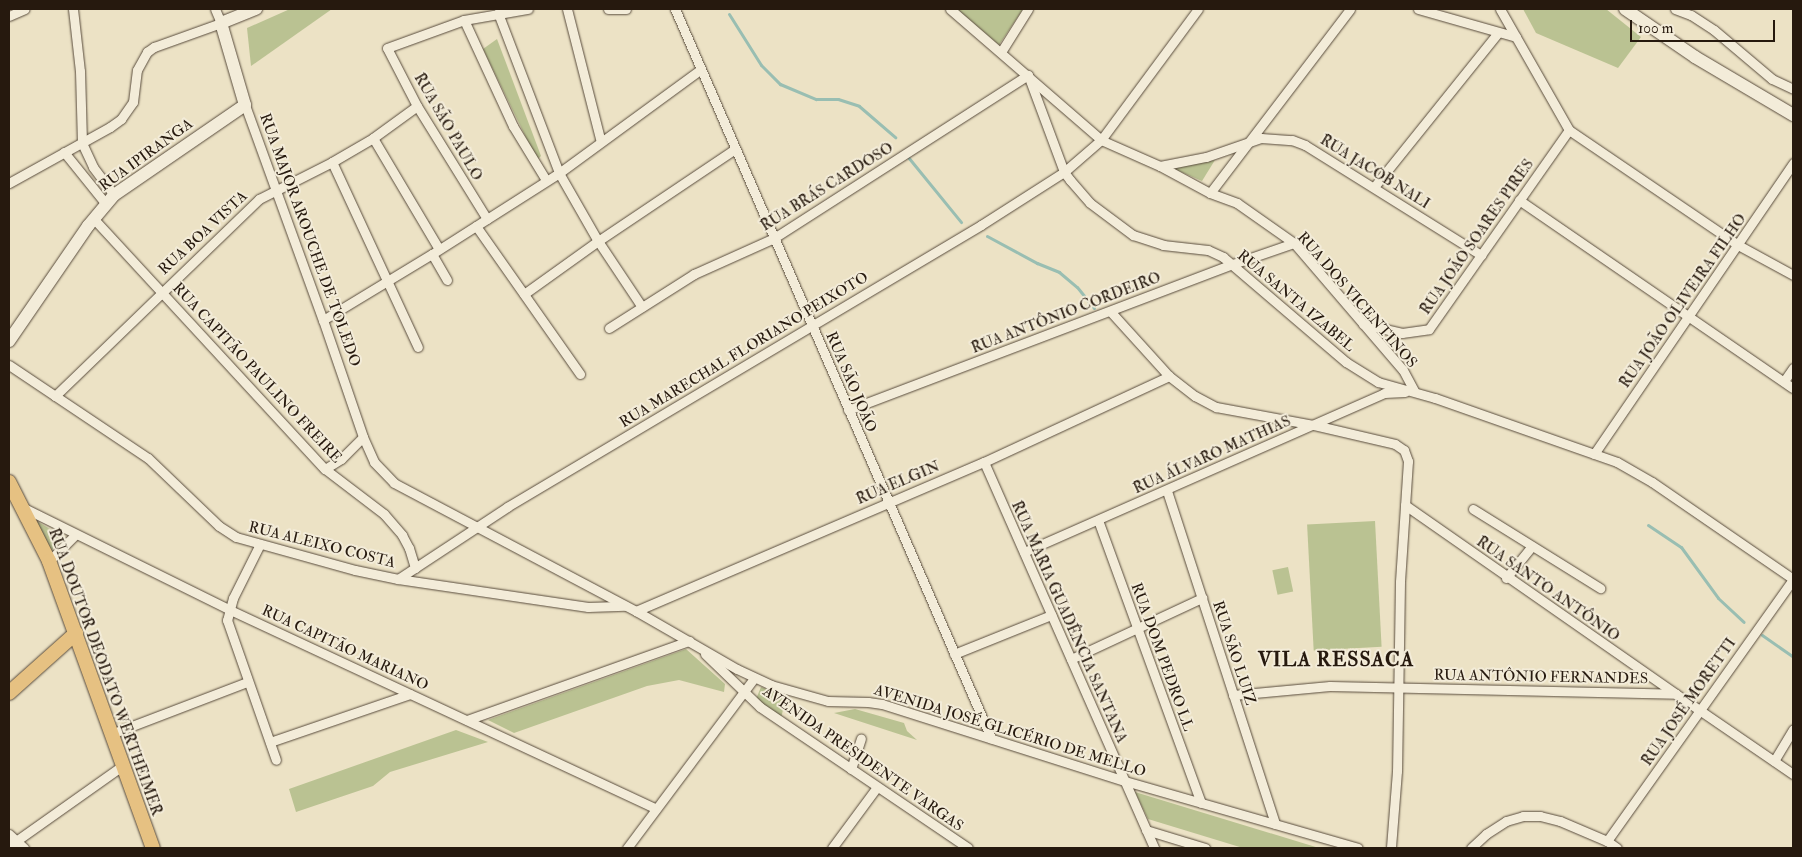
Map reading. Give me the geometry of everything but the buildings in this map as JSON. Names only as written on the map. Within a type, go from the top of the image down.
[{"type":"main road","points":[[1625,9],[1695,57],[1793,114]]},
{"type":"main road","points":[[221,22],[251,11]]},
{"type":"main road","name":"RUA MAJOR AROUCHE DE TOLEDO","points":[[229,53],[230,30],[236,20],[251,11]]},
{"type":"main road","name":"RUA MAJOR AROUCHE DE TOLEDO","points":[[221,22],[245,105]]},
{"type":"main road","name":"RUA IPIRANGA","points":[[9,340],[93,218],[110,199],[245,105]]},
{"type":"main road","name":"RUA DOUTOR DEODATO WERTHEIMER","points":[[9,482],[24,508],[49,561],[153,848]]},
{"type":"main road","points":[[9,694],[76,633]]},
{"type":"street","points":[[9,16],[25,9]]},
{"type":"street","points":[[73,9],[80,71],[82,143],[110,199]]},
{"type":"street","name":"RUA MAJOR AROUCHE DE TOLEDO","points":[[215,9],[221,22]]},
{"type":"street","points":[[528,9],[464,20],[514,126],[546,180]]},
{"type":"street","points":[[567,9],[601,142]]},
{"type":"street","points":[[608,9],[626,9]]},
{"type":"street","name":"RUA SÃO JOÃO","points":[[675,9],[991,738]]},
{"type":"street","name":"RUA DOS VICENTINOS","points":[[950,9],[1101,140],[1160,166],[1210,193],[1237,203],[1294,243],[1403,370],[1414,391],[1594,454],[1633,470],[1793,579]]},
{"type":"street","points":[[1001,52],[1028,9]]},
{"type":"street","name":"RUA MARECHAL FLORIANO PEIXOTO","points":[[398,579],[478,527],[981,225],[1064,172],[1101,140],[1198,9]]},
{"type":"street","points":[[1210,193],[1350,9]]},
{"type":"street","points":[[1418,9],[1516,37]]},
{"type":"street","points":[[1500,9],[1569,130],[1738,245],[1793,275]]},
{"type":"street","points":[[1675,9],[1691,15],[1714,30],[1772,79],[1793,89]]},
{"type":"street","points":[[498,13],[559,173],[598,241],[642,307]]},
{"type":"street","name":"RUA SÃO PAULO","points":[[464,20],[388,48],[418,106],[486,219]]},
{"type":"street","points":[[9,183],[110,128],[121,119],[134,102],[137,70],[147,52],[154,47],[221,22]]},
{"type":"street","points":[[1374,187],[1498,33]]},
{"type":"street","points":[[323,320],[559,173],[701,69]]},
{"type":"street","name":"RUA SANTA IZABEL","points":[[1028,75],[1064,172],[1090,203],[1133,235],[1163,245],[1208,250],[1233,264],[1346,362],[1378,382],[1414,391]]},
{"type":"street","name":"RUA BRÁS CARDOSO","points":[[609,328],[694,274],[774,238],[1028,75]]},
{"type":"street","name":"RUA MAJOR AROUCHE DE TOLEDO","points":[[245,105],[363,437],[374,462],[394,483],[636,611]]},
{"type":"street","name":"RUA BOA VISTA","points":[[55,396],[161,291],[252,205],[275,190],[332,162],[373,138],[418,106]]},
{"type":"street","points":[[82,130],[110,128]]},
{"type":"street","name":"RUA JOÃO SOARES PIRES","points":[[1363,324],[1402,333],[1429,329],[1569,130]]},
{"type":"street","name":"RUA JACOB NALI","points":[[1160,166],[1206,157],[1247,142],[1276,137],[1292,140],[1305,145],[1481,255]]},
{"type":"street","points":[[373,138],[435,251],[447,280]]},
{"type":"street","points":[[524,294],[598,241],[735,149]]},
{"type":"street","points":[[64,152],[110,199]]},
{"type":"street","points":[[332,162],[418,347]]},
{"type":"street","name":"RUA JOÃO OLIVEIRA FILHO","points":[[1594,454],[1793,164]]},
{"type":"street","points":[[1519,200],[1793,388]]},
{"type":"street","name":"RUA CAPITÃO PAULINO FREIRE","points":[[93,218],[326,469],[384,514],[395,526],[409,548],[415,568]]},
{"type":"street","points":[[476,226],[580,374]]},
{"type":"street","name":"RUA ANTÔNIO CORDEIRO","points":[[848,410],[1233,264],[1294,243]]},
{"type":"street","points":[[1110,311],[1169,376],[1195,396],[1216,407],[1314,424],[1395,444],[1404,450],[1408,461],[1400,582],[1397,771],[1391,848]]},
{"type":"street","name":"RUA ALEIXO COSTA","points":[[9,365],[148,458],[219,526],[236,537],[355,570],[398,579],[588,607],[626,606]]},
{"type":"street","points":[[1784,382],[1793,368]]},
{"type":"street","name":"RUA ELGIN","points":[[636,611],[984,462],[1169,376]]},
{"type":"street","name":"RUA ÁLVARO MATHIAS","points":[[1024,552],[1167,491],[1384,394],[1414,391]]},
{"type":"street","points":[[326,469],[341,459],[363,437]]},
{"type":"street","name":"RUA MARIA GUADÊNCIA SANTANA","points":[[984,462],[1154,848]]},
{"type":"street","name":"RUA SÃO LUIZ","points":[[1167,491],[1275,824]]},
{"type":"street","name":"RUA SANTO ANTÔNIO","points":[[1405,505],[1506,578],[1676,694]]},
{"type":"street","name":"RUA CAPITÃO MARIANO","points":[[24,508],[75,535],[228,609],[656,809]]},
{"type":"street","points":[[1473,509],[1600,588]]},
{"type":"street","name":"RUA DOM PEDRO LL","points":[[1098,520],[1201,803]]},
{"type":"street","points":[[49,561],[75,535]]},
{"type":"street","points":[[260,544],[228,609],[228,626],[276,760]]},
{"type":"street","points":[[1506,578],[1532,546]]},
{"type":"street","name":"RUA JOSÉ MORETTI","points":[[1607,841],[1793,579]]},
{"type":"street","points":[[1071,659],[1202,598]]},
{"type":"street","name":"AVENIDA JOSÉ GLICÉRIO DE MELLO","points":[[636,611],[754,678],[816,699],[882,704],[1124,781],[1358,848]]},
{"type":"street","points":[[954,654],[1051,615]]},
{"type":"street","points":[[467,720],[688,642]]},
{"type":"street","name":"AVENIDA PRESIDENTE VARGAS","points":[[700,648],[760,707],[968,848]]},
{"type":"street","points":[[627,848],[754,678]]},
{"type":"street","points":[[111,734],[247,682]]},
{"type":"street","name":"RUA ANTÔNIO FERNANDES","points":[[1234,695],[1317,686],[1676,694]]},
{"type":"street","points":[[270,742],[410,694]]},
{"type":"street","points":[[1676,694],[1793,774]]},
{"type":"street","points":[[1774,761],[1793,729]]},
{"type":"street","points":[[851,770],[861,739]]},
{"type":"street","points":[[24,848],[11,840],[122,766]]},
{"type":"street","points":[[832,848],[877,787]]},
{"type":"street","points":[[1471,848],[1486,834],[1506,821],[1524,816],[1540,816],[1560,821],[1607,841],[1617,848]]},
{"type":"street","points":[[1146,830],[1206,848]]},
{"type":"green space","points":[[290,9],[332,9],[251,66],[247,28]]},
{"type":"green space","points":[[957,9],[1023,9],[999,45]]},
{"type":"green space","points":[[1523,9],[1606,9],[1641,37],[1618,68],[1536,33]]},
{"type":"green space","points":[[497,39],[541,156],[537,160],[483,49]]},
{"type":"green space","points":[[1215,160],[1202,181],[1172,168]]},
{"type":"green space","points":[[35,520],[65,538],[47,554]]},
{"type":"green space","points":[[1375,521],[1382,647],[1314,650],[1307,525]]},
{"type":"green space","points":[[1288,567],[1293,591],[1278,595],[1272,570]]},
{"type":"green space","points":[[686,649],[725,684],[724,692],[679,680],[647,686],[514,733],[488,720]]},
{"type":"green space","points":[[761,687],[791,698],[784,706],[781,718],[756,699]]},
{"type":"green space","points":[[855,709],[904,723],[907,731],[917,740],[834,713]]},
{"type":"green space","points":[[456,730],[488,742],[390,772],[373,786],[296,812],[289,789]]},
{"type":"green space","points":[[1135,792],[1319,848],[1243,848],[1148,819]]},
{"type":"waterway","points":[[729,14],[761,65],[780,84],[816,99],[838,99],[859,106],[895,137]]},
{"type":"waterway","points":[[908,157],[961,222]]},
{"type":"waterway","points":[[987,236],[1037,263],[1059,272],[1077,287],[1094,308]]},
{"type":"waterway","points":[[1648,525],[1681,547],[1718,598],[1744,622]]},
{"type":"waterway","points":[[1762,635],[1793,657]]},
{"type":"district","name":"VILA RESSACA","points":[[1336,659]]}]
